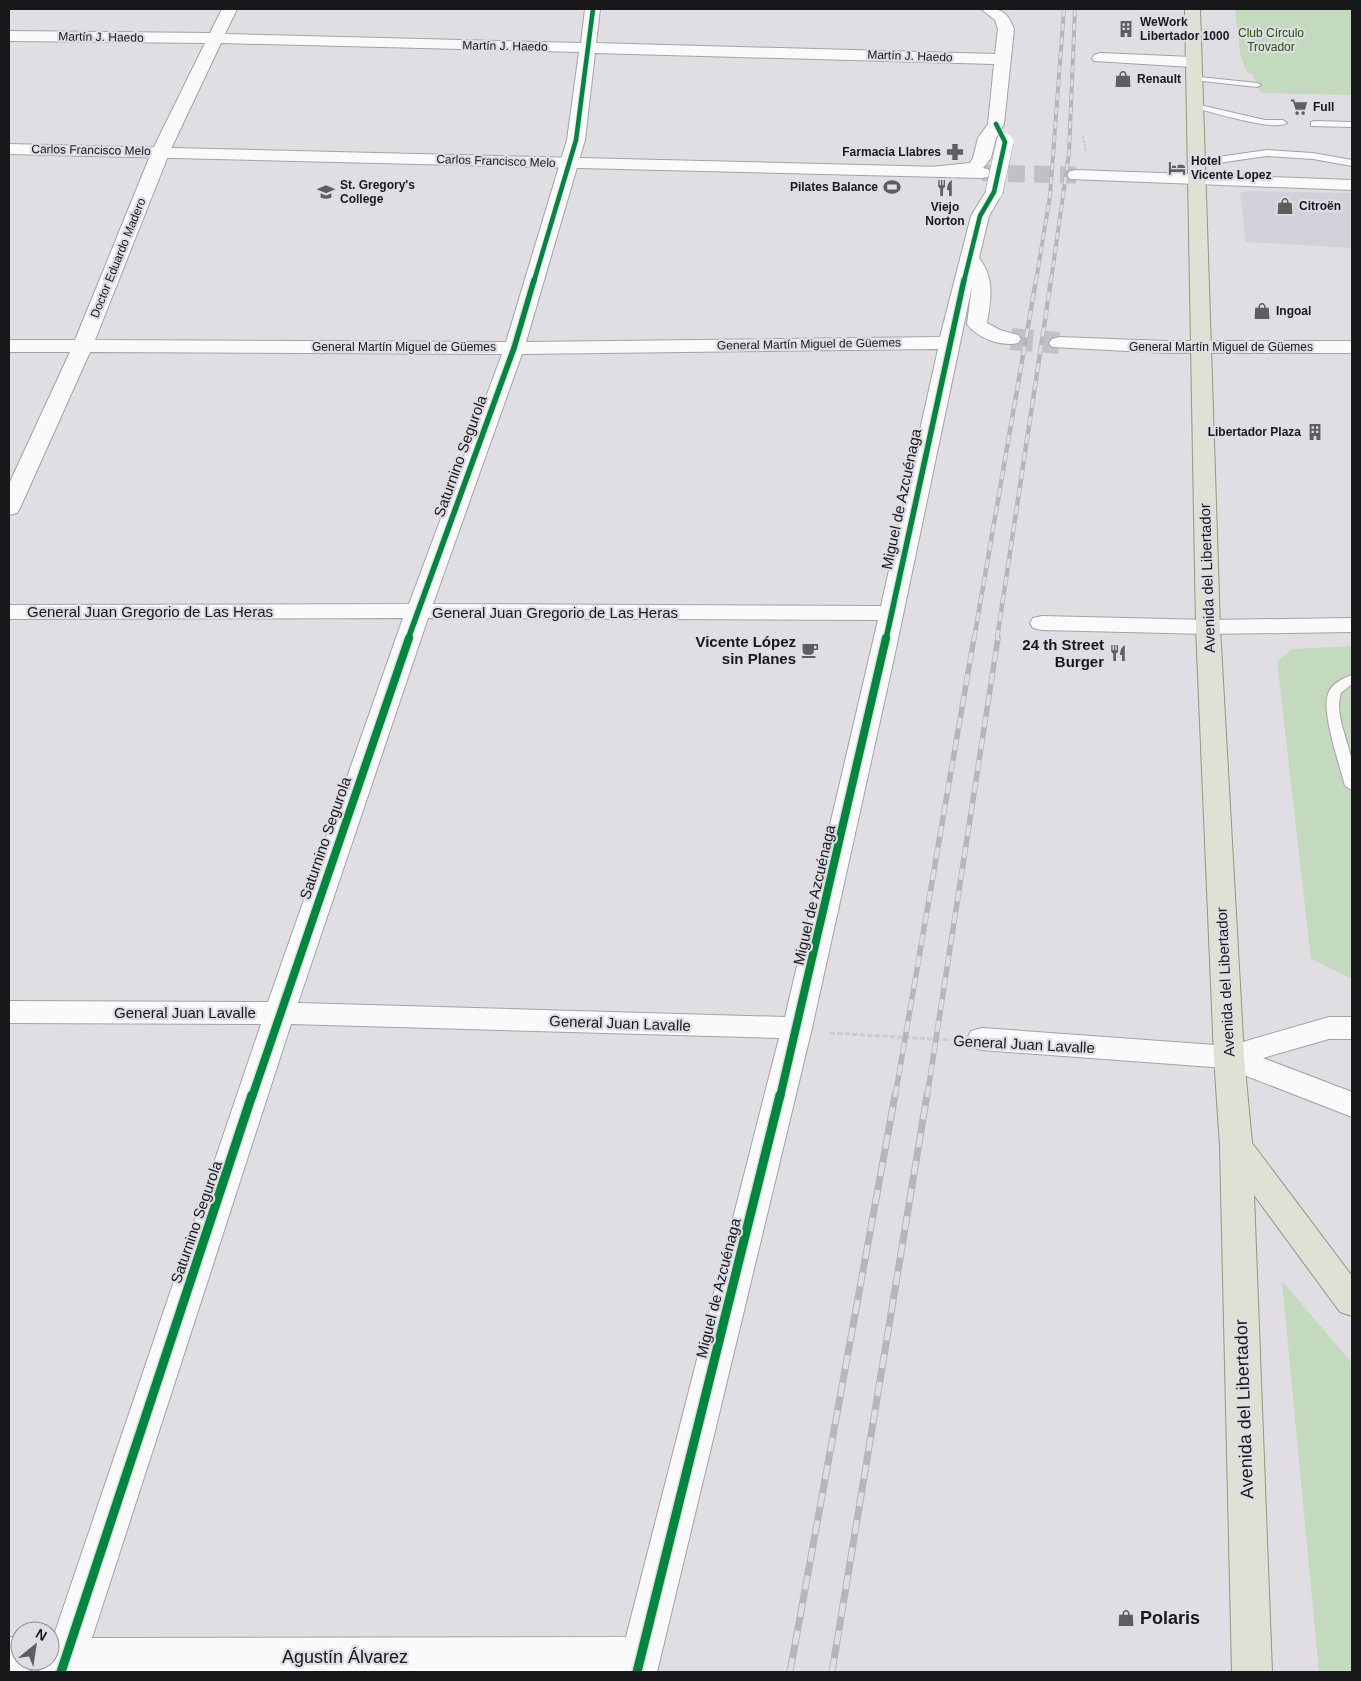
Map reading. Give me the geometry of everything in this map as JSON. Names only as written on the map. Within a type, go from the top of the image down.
[{"type":"main road","name":"Avenida del Libertador","points":[[1192,9],[1192,70],[1197,171],[1208,627],[1229,1058],[1236,1146],[1252,1672]]},
{"type":"main road","points":[[1236,1146],[1352,1302]]},
{"type":"street","name":"Doctor Eduardo Madero","points":[[9,508],[83,346],[161,151],[229,9]]},
{"type":"street","name":"Saturnino Segurola","points":[[60,1659],[418,611],[514,348],[576,140],[593,9]]},
{"type":"street","points":[[932,171],[969,169],[977,166],[982,158],[987,138],[996,124],[1006,28],[1002,18],[988,9]]},
{"type":"street","name":"Martín J. Haedo","points":[[9,36],[215,38],[1002,59]]},
{"type":"street","points":[[1100,58],[1192,70]]},
{"type":"street","name":"Miguel de Azcuénaga","points":[[639,1664],[797,1028],[969,258],[980,216],[994,192],[1005,142],[996,124]]},
{"type":"street","name":"Carlos Francisco Melo","points":[[9,149],[161,151],[569,164],[982,173]]},
{"type":"street","points":[[1076,175],[1197,171],[1352,185]]},
{"type":"street","points":[[969,258],[979,269],[983,285],[977,324],[982,330],[995,336],[1011,339]]},
{"type":"street","name":"General Martín Miguel de Güemes","points":[[9,346],[514,348],[949,343]]},
{"type":"street","name":"General Martín Miguel de Güemes","points":[[1059,343],[1200,347],[1352,347]]},
{"type":"street","name":"General Juan Gregorio de Las Heras","points":[[9,612],[891,613]]},
{"type":"street","points":[[1042,623],[1208,627],[1352,625]]},
{"type":"street","name":"General Juan Lavalle","points":[[9,1012],[280,1012],[797,1028]]},
{"type":"street","name":"General Juan Lavalle","points":[[1229,1058],[1329,1028],[1352,1028]]},
{"type":"street","name":"General Juan Lavalle","points":[[982,1039],[1229,1058],[1352,1105]]},
{"type":"street","name":"Agustín Álvarez","points":[[60,1662],[639,1664]]},
{"type":"lane","points":[[1192,70],[1257,85]]},
{"type":"lane","points":[[1194,105],[1265,124],[1283,123]]},
{"type":"lane","points":[[1314,124],[1352,125]]},
{"type":"lane","points":[[1197,171],[1267,149],[1352,163]]},
{"type":"lane","points":[[1352,680],[1337,689],[1333,696],[1333,712],[1352,786]]},
{"type":"shaded area","points":[[1248,191],[1352,193],[1352,248],[1246,242],[1240,193]]},
{"type":"green space","name":"Club Círculo Trovador","points":[[1235,9],[1352,9],[1352,95],[1261,93],[1252,74],[1246,71],[1240,53]]},
{"type":"green space","points":[[1352,646],[1352,979],[1311,959],[1277,661],[1292,649]]},
{"type":"green space","points":[[1282,1281],[1352,1363],[1352,1672],[1319,1672]]},
{"type":"tunnel","points":[[982,173],[1076,175]]},
{"type":"tunnel","points":[[1011,339],[1059,343]]},
{"type":"railway","points":[[1036,281],[1050,196],[1064,9]]},
{"type":"railway","points":[[1051,281],[1069,153],[1075,9]]},
{"type":"railway","points":[[974,639],[1036,280]]},
{"type":"railway","points":[[997,639],[1051,280]]},
{"type":"railway","points":[[895,1097],[974,638]]},
{"type":"railway","points":[[927,1097],[998,638]]},
{"type":"railway","points":[[790,1672],[895,1095]]},
{"type":"railway","points":[[832,1672],[927,1095]]},
{"type":"cycle path","points":[[61,1672],[295,967],[418,611],[514,348],[576,140],[593,9]]},
{"type":"cycle path","points":[[637,1672],[797,1028],[882,658],[947,352],[969,258],[980,216],[994,192],[1005,142],[996,124]]},
{"type":"place","name":"WeWork Libertador 1000","points":[[1126,29]]},
{"type":"place","name":"Renault","points":[[1123,79]]},
{"type":"place","name":"Full","points":[[1299,107]]},
{"type":"place","name":"Farmacia Llabres","points":[[955,152]]},
{"type":"place","name":"Hotel Vicente Lopez","points":[[1177,168]]},
{"type":"place","name":"Pilates Balance","points":[[892,187]]},
{"type":"place","name":"Viejo Norton","points":[[945,188]]},
{"type":"place","name":"St. Gregory's College","points":[[326,192]]},
{"type":"place","name":"Citroën","points":[[1285,206]]},
{"type":"place","name":"Ingoal","points":[[1262,311]]},
{"type":"place","name":"Libertador Plaza","points":[[1315,432]]},
{"type":"place","name":"Vicente López sin Planes","points":[[810,650]]},
{"type":"place","name":"24 th Street Burger","points":[[1118,653]]},
{"type":"place","name":"Polaris","points":[[1126,1618]]}]
